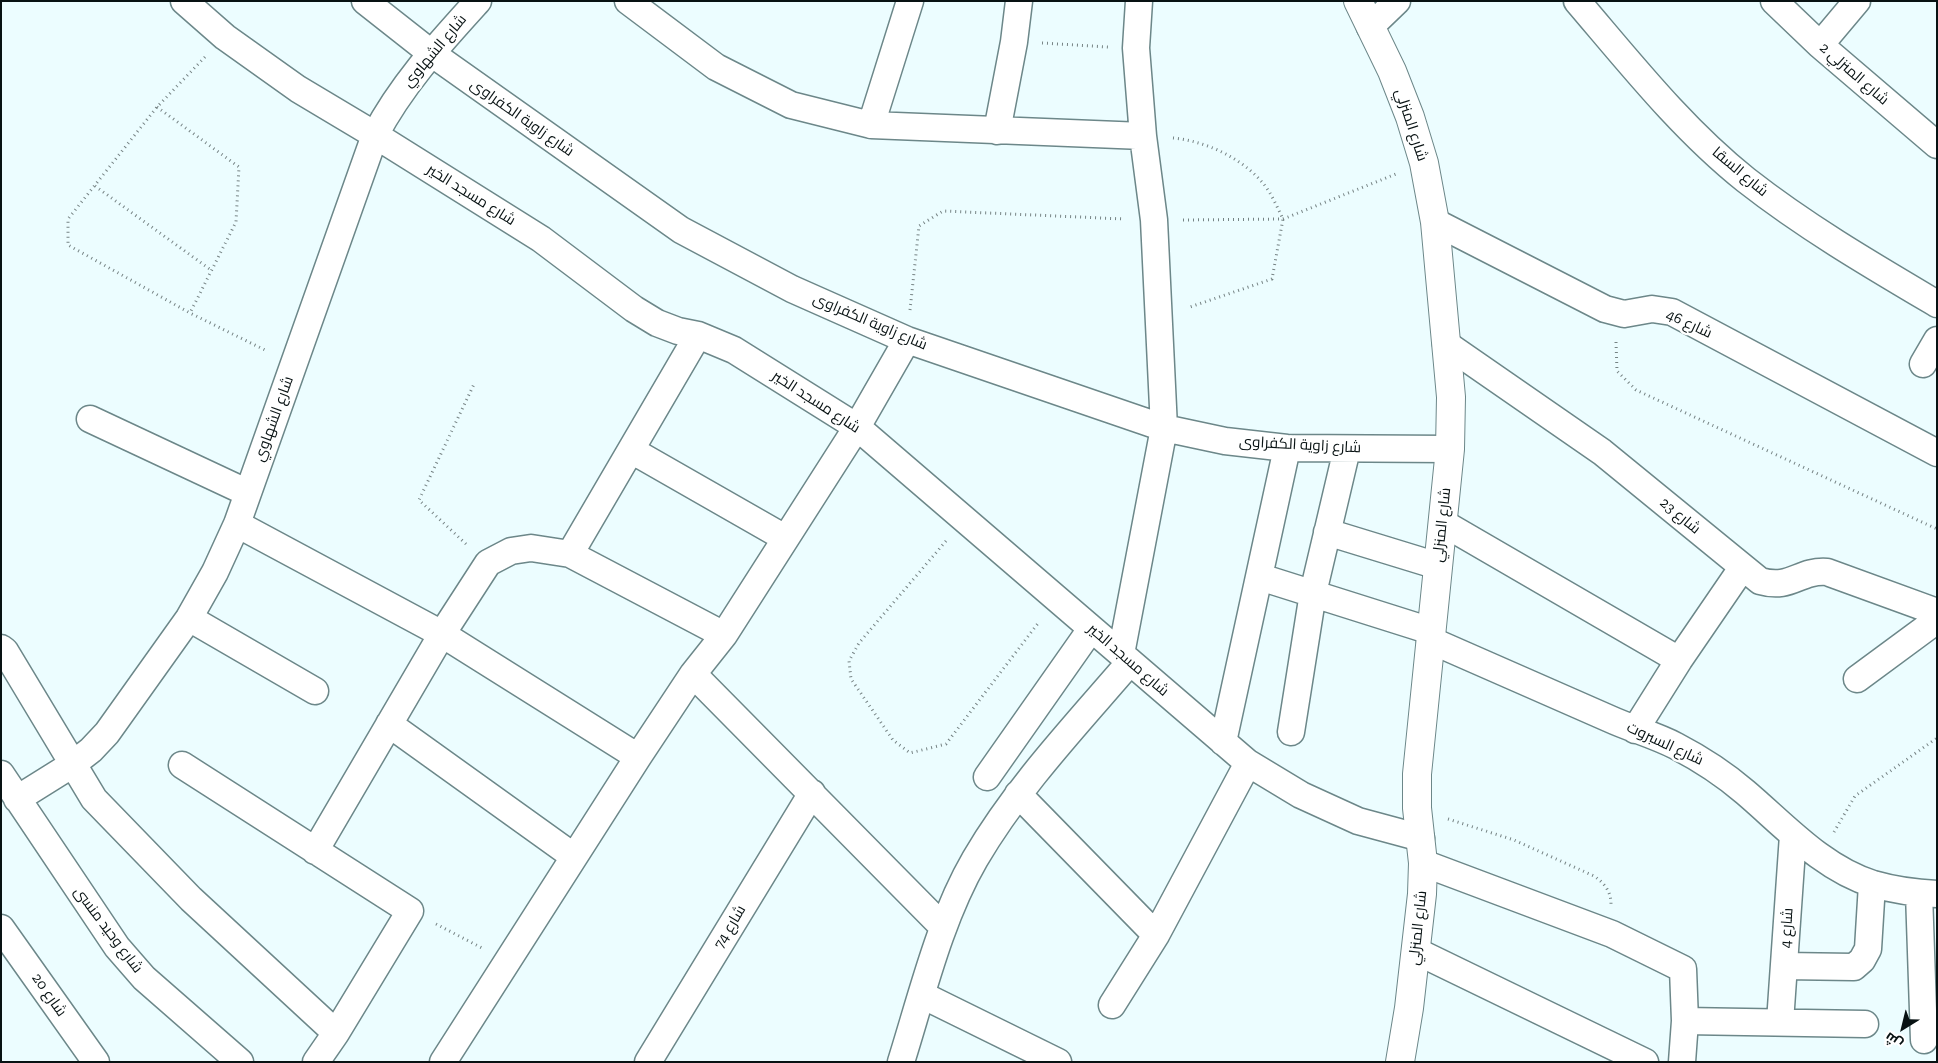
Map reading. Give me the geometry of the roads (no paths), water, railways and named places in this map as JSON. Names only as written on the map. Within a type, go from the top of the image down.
[{"type":"street","name":"شارع مسجد الخير","points":[[184,1],[225,37],[298,89],[541,239],[634,309],[657,323],[678,331],[698,335],[734,350],[857,427],[1248,762],[1301,795],[1612,934],[1683,969],[1685,1020]]},
{"type":"street","name":"شارع زاوية الكفراوى","points":[[365,1],[431,53],[681,230],[792,289],[907,340],[1164,428],[1225,441],[1287,448],[1450,449]]},
{"type":"street","name":"شارع الشهاوي","points":[[17,799],[73,764],[91,750],[108,732],[189,618],[215,572],[237,524],[375,135],[398,94],[431,53],[478,1]]},
{"type":"street","points":[[628,1],[716,67],[791,105],[871,125],[1142,136]]},
{"type":"street","points":[[871,125],[910,1]]},
{"type":"street","points":[[997,131],[1014,42],[1019,1]]},
{"type":"street","points":[[902,1062],[943,927],[975,859],[1018,794],[1126,658],[1164,428],[1154,220],[1142,136],[1136,48],[1139,1]]},
{"type":"street","name":"شارع المنزلي","points":[[1358,1],[1392,72],[1424,163],[1435,222],[1451,397],[1450,449],[1417,774],[1417,808],[1422,850],[1422,894],[1400,1062]]},
{"type":"street","points":[[1370,27],[1397,1]]},
{"type":"street","name":"شارع السقا","points":[[1577,1],[1644,80],[1693,131],[1745,179],[1801,222],[1937,304]]},
{"type":"street","name":"شارع المنزلي 2","points":[[1774,1],[1820,45],[1937,145]]},
{"type":"street","points":[[1820,45],[1857,1]]},
{"type":"street","name":"شارع 46","points":[[1435,222],[1605,309],[1624,314],[1652,309],[1672,312],[1937,454]]},
{"type":"street","points":[[570,554],[698,335]]},
{"type":"street","points":[[443,1062],[638,757],[693,674],[724,635],[857,427],[907,340]]},
{"type":"street","points":[[1923,364],[1937,340]]},
{"type":"street","name":"شارع 23","points":[[1446,344],[1602,452],[1760,581],[1770,584],[1790,582],[1808,573],[1827,572],[1937,612]]},
{"type":"street","points":[[90,419],[248,493]]},
{"type":"street","points":[[1223,742],[1287,448]]},
{"type":"street","points":[[1291,732],[1314,593],[1347,449]]},
{"type":"street","points":[[631,450],[785,538]]},
{"type":"street","points":[[1443,523],[1679,660]]},
{"type":"street","points":[[237,524],[442,634],[638,757]]},
{"type":"street","points":[[1327,532],[1438,566]]},
{"type":"street","points":[[316,851],[442,634],[488,564],[511,551],[531,548],[570,554],[724,635]]},
{"type":"street","points":[[1635,730],[1679,660],[1742,568]]},
{"type":"street","name":"شارع السبروت","points":[[1260,577],[1314,593],[1431,635],[1635,730],[1675,745],[1711,766],[1745,792],[1793,835],[1845,872],[1872,884],[1895,890],[1928,893]]},
{"type":"street","points":[[189,618],[315,692]]},
{"type":"street","points":[[1857,679],[1937,620]]},
{"type":"street","points":[[987,777],[1091,629]]},
{"type":"street","points":[[3,650],[94,799],[177,884],[336,1033]]},
{"type":"street","points":[[693,674],[812,792],[943,927]]},
{"type":"street","points":[[389,724],[573,856]]},
{"type":"street","points":[[1112,1005],[1156,935],[1248,762]]},
{"type":"street","points":[[182,766],[410,911],[336,1033],[316,1062]]},
{"type":"street","name":"شارع وحيد منسى","points":[[1,774],[117,947],[144,978],[240,1062]]},
{"type":"street","name":"شارع 74","points":[[657,1059],[812,792]]},
{"type":"street","points":[[1018,794],[1156,935]]},
{"type":"street","name":"شارع 4","points":[[1780,1022],[1793,835]]},
{"type":"street","points":[[1784,966],[1854,966],[1862,960],[1868,949],[1872,884]]},
{"type":"street","points":[[1924,1040],[1928,893]]},
{"type":"street","name":"شارع 20","points":[[1,928],[96,1062]]},
{"type":"street","points":[[1416,951],[1645,1062]]},
{"type":"street","points":[[922,995],[1058,1062]]},
{"type":"street","points":[[1682,1062],[1685,1020],[1865,1024]]}]
